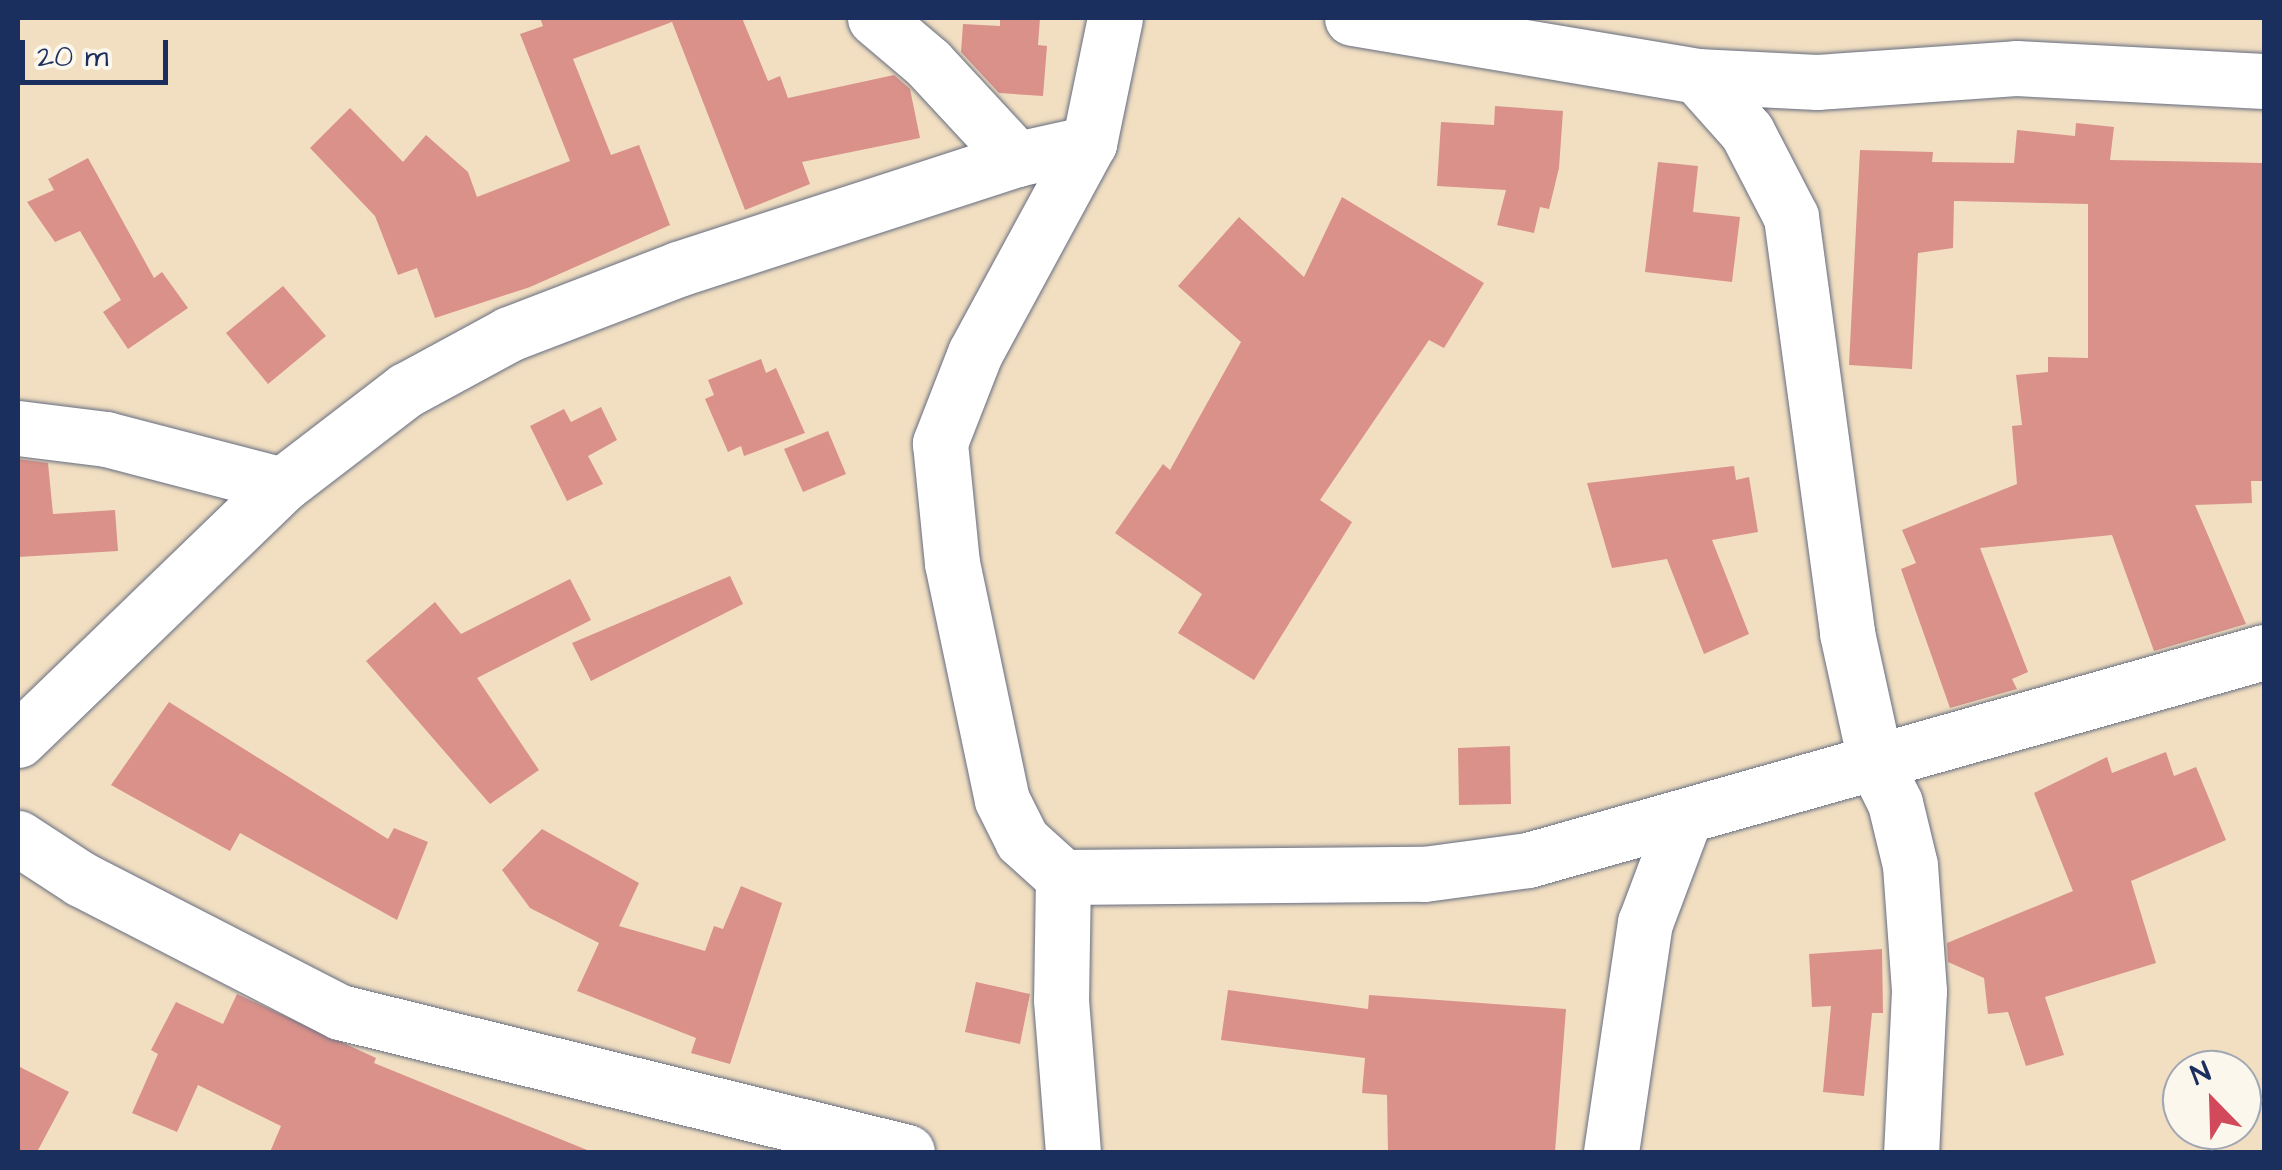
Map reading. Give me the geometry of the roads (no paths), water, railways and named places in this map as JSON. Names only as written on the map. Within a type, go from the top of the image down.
[{"type":"street","points":[[875,18],[928,63],[1017,159]]},
{"type":"street","points":[[1116,18],[1090,142],[975,353],[940,443],[952,562],[1002,800],[1022,840],[1062,877],[1424,874],[1528,860],[1876,765],[2264,652]]},
{"type":"street","points":[[1352,18],[1645,72],[1697,76],[1818,82],[2016,68],[2264,81]]},
{"type":"street","points":[[1697,76],[1747,132],[1791,217],[1832,541],[1876,765],[1902,834],[1917,929],[1911,1152]]},
{"type":"street","points":[[18,740],[282,486],[406,390],[509,334],[678,268],[1017,159],[1090,142]]},
{"type":"street","points":[[18,428],[106,440],[282,486]]},
{"type":"street","points":[[1610,1152],[1646,923],[1684,819]]},
{"type":"street","points":[[18,838],[80,879],[340,1012],[907,1152]]},
{"type":"street","points":[[1062,877],[1061,1000],[1073,1152]]}]
